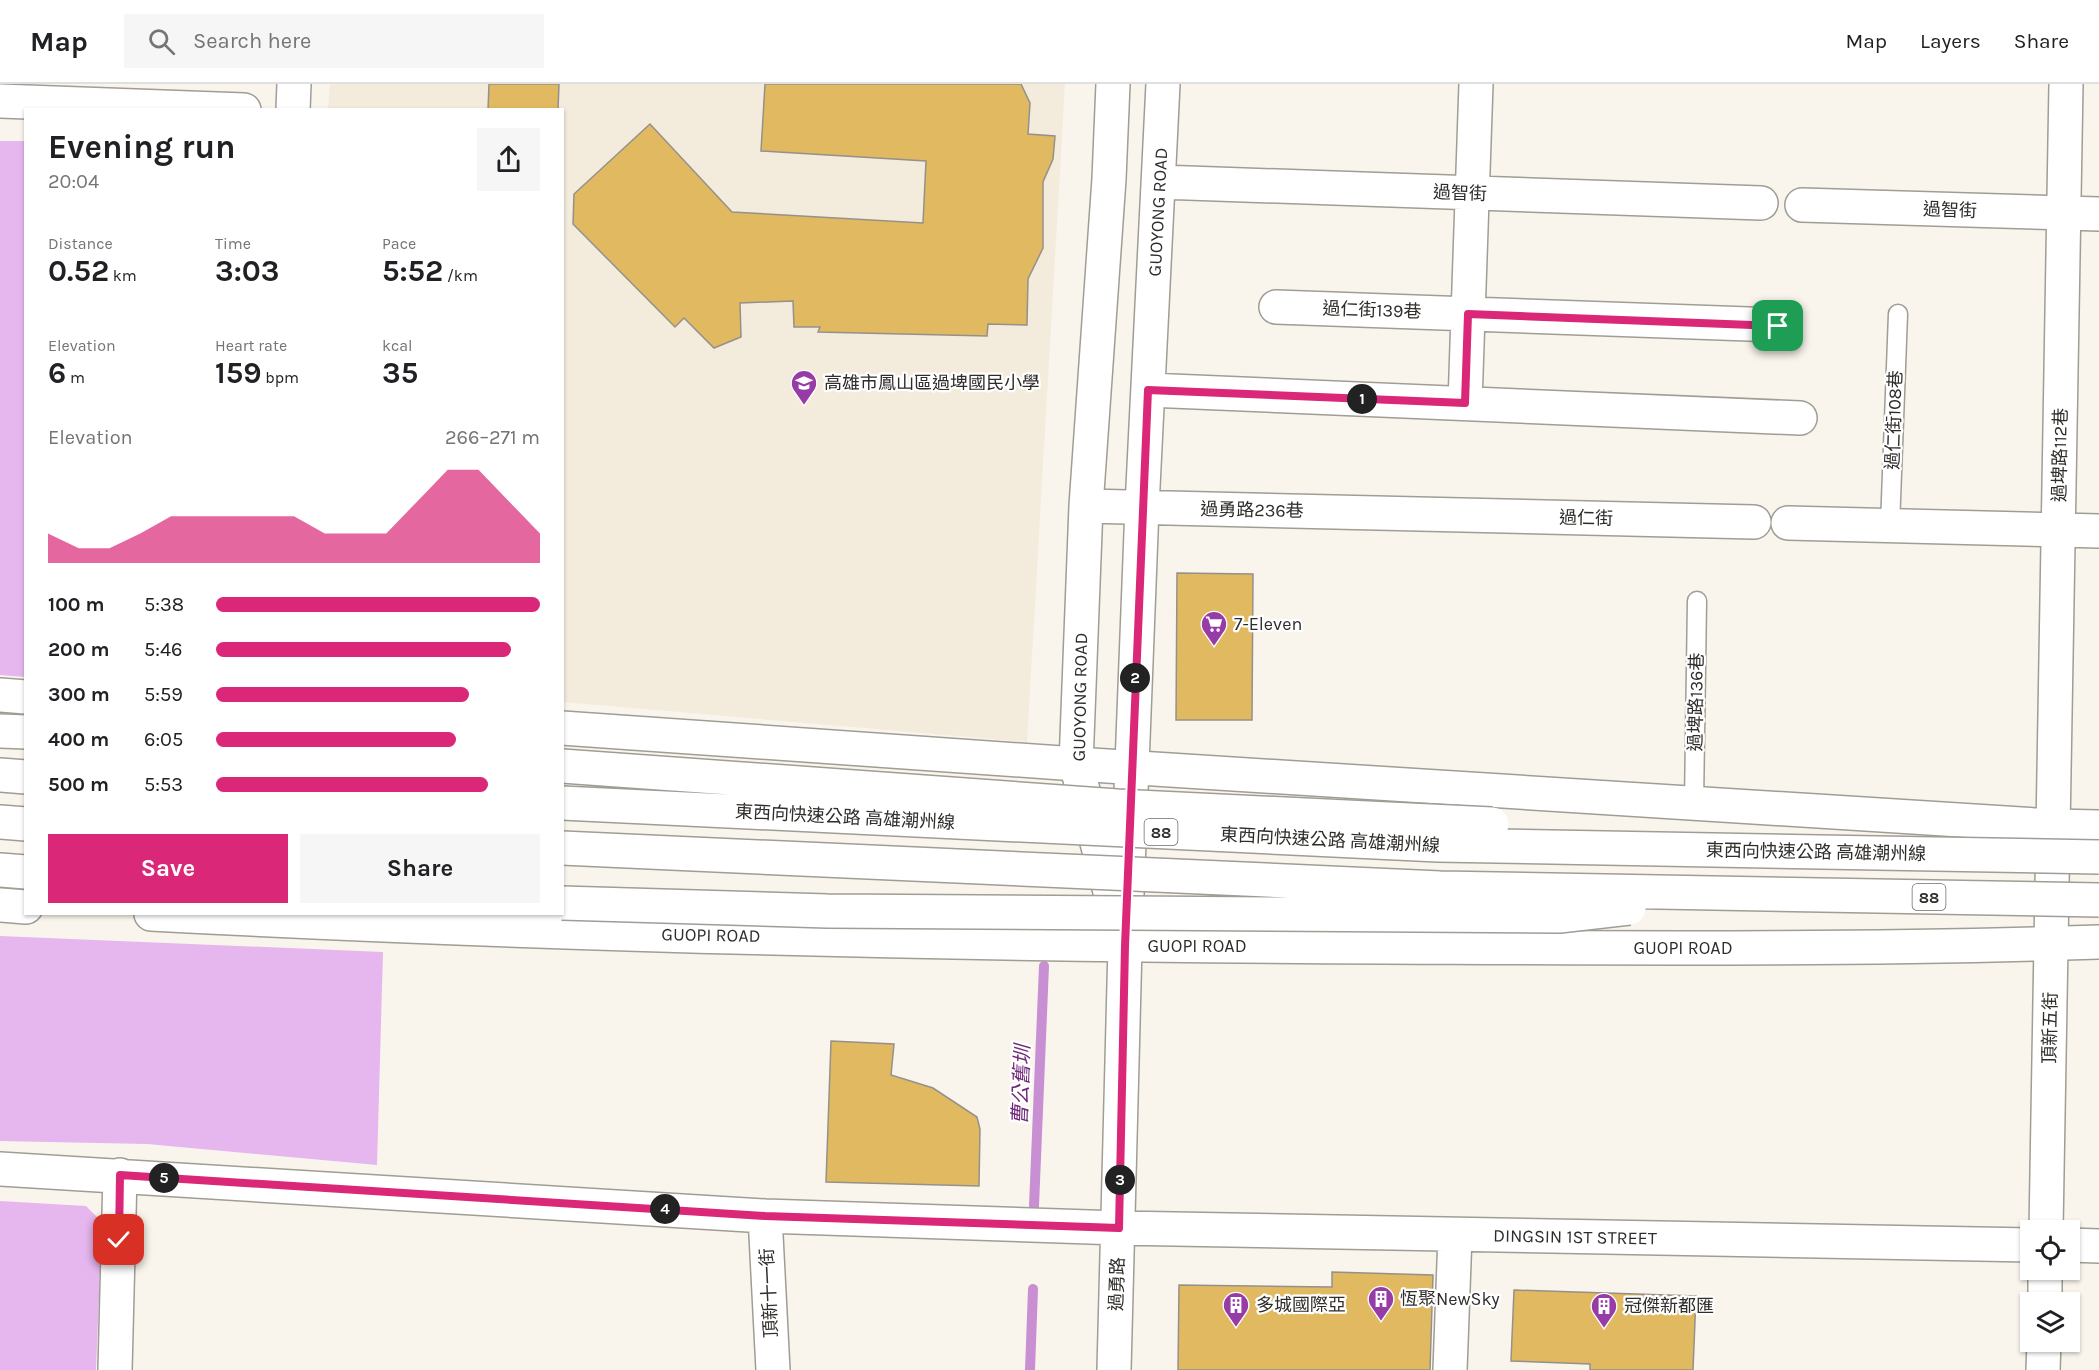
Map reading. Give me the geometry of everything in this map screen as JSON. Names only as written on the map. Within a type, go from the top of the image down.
[{"type":"main road","points":[[293,108],[294,84]]},
{"type":"main road","name":"GUOYONG ROAD","points":[[1113,84],[1086,506],[1077,764],[1125,946]]},
{"type":"main road","name":"GUOYONG ROAD","points":[[1125,946],[1142,507],[1160,182],[1163,84]]},
{"type":"main road","points":[[1465,403],[1476,84]]},
{"type":"main road","name":"過埤路112巷","points":[[2053,826],[2066,84]]},
{"type":"main road","points":[[0,100],[195,108]]},
{"type":"main road","name":"過智街","points":[[1160,182],[1761,203]]},
{"type":"main road","name":"過智街","points":[[1802,205],[2099,214]]},
{"type":"main road","name":"過仁街139巷","points":[[1276,307],[1778,326]]},
{"type":"main road","points":[[1148,390],[1800,418]]},
{"type":"main road","name":"過勇路236巷","points":[[1086,506],[1418,514]]},
{"type":"main road","name":"過仁街","points":[[1418,514],[1754,522]]},
{"type":"main road","points":[[1788,523],[2099,531]]},
{"type":"main road","points":[[0,695],[24,697]]},
{"type":"main road","points":[[564,728],[1132,768],[2053,826],[2099,827]]},
{"type":"main road","points":[[0,731],[24,732]]},
{"type":"main road","points":[[564,766],[1117,806],[1562,828],[1759,851]]},
{"type":"main road","points":[[0,775],[24,777]]},
{"type":"main road","name":"東西向快速公路 高雄潮州線","points":[[564,803],[1438,845],[2099,857]]},
{"type":"main road","points":[[0,822],[24,824]]},
{"type":"main road","name":"頂新五街","points":[[2046,1220],[2053,826]]},
{"type":"main road","name":"88","points":[[564,848],[1440,888],[2099,900]]},
{"type":"main road","points":[[0,870],[24,872]]},
{"type":"main road","points":[[564,903],[828,911],[1560,916],[1759,894]]},
{"type":"main road","points":[[0,905],[24,907]]},
{"type":"main road","name":"GUOPI ROAD","points":[[170,915],[402,927],[1125,946],[1757,949],[2099,942]]},
{"type":"main road","name":"過勇路","points":[[1114,1370],[1125,946]]},
{"type":"main road","name":"DINGSIN 1ST STREET","points":[[0,1169],[765,1216],[1119,1228],[2020,1245]]},
{"type":"main road","points":[[116,1370],[120,1175]]},
{"type":"main road","name":"頂新十一街","points":[[765,1216],[773,1370]]},
{"type":"main road","points":[[1450,1370],[1455,1235]]},
{"type":"main road","points":[[2080,1245],[2099,1246]]},
{"type":"main road","points":[[2043,1370],[2044,1352]]},
{"type":"lane","name":"過仁街108巷","points":[[1890,526],[1898,314]]},
{"type":"lane","name":"過埤路136巷","points":[[1694,803],[1697,601]]},
{"type":"shaded area","name":"高雄市鳳山區過埤國民小學","points":[[330,84],[1065,84],[1027,742],[564,702],[564,108],[328,108]]},
{"type":"shaded area","points":[[0,141],[24,141],[24,677],[0,675]]},
{"type":"shaded area","points":[[0,936],[383,952],[377,1165],[147,1144],[0,1141]]},
{"type":"shaded area","points":[[0,1201],[86,1206],[102,1222],[96,1370],[0,1370]]},
{"type":"building","points":[[489,84],[559,84],[558,108],[488,108]]},
{"type":"building","points":[[765,84],[1021,84],[1030,103],[1028,134],[1055,136],[1053,159],[1043,182],[1043,248],[1028,279],[1027,325],[988,324],[987,336],[818,332],[820,327],[794,327],[793,301],[740,303],[741,337],[714,348],[684,318],[675,327],[573,224],[574,194],[650,124],[732,212],[923,223],[926,161],[761,151]]},
{"type":"building","name":"7-Eleven","points":[[1177,573],[1253,574],[1252,720],[1176,720]]},
{"type":"building","points":[[831,1041],[894,1044],[891,1075],[933,1088],[977,1117],[980,1129],[979,1186],[826,1182]]},
{"type":"building","points":[[1332,1272],[1433,1275],[1430,1370],[1178,1370],[1179,1285],[1332,1287]]},
{"type":"building","name":"冠傑新都匯","points":[[1514,1290],[1696,1296],[1693,1370],[1590,1370],[1590,1364],[1511,1361]]},
{"type":"waterway","name":"曹公舊圳","points":[[1034,1206],[1044,966]]},
{"type":"waterway","name":"曹公舊圳","points":[[1030,1370],[1033,1289]]},
{"type":"place","name":"高雄市鳳山區過埤國民小學","points":[[804,406]]},
{"type":"place","name":"7-Eleven","points":[[1214,647]]},
{"type":"place","name":"恆聚NewSky","points":[[1381,1322]]},
{"type":"place","name":"多城國際亞","points":[[1236,1328]]},
{"type":"place","name":"冠傑新都匯","points":[[1604,1329]]},
{"type":"route","points":[[119,1240],[120,1175],[765,1216],[1119,1228],[1125,946],[1148,390],[1465,403],[1468,314],[1778,326]]}]
